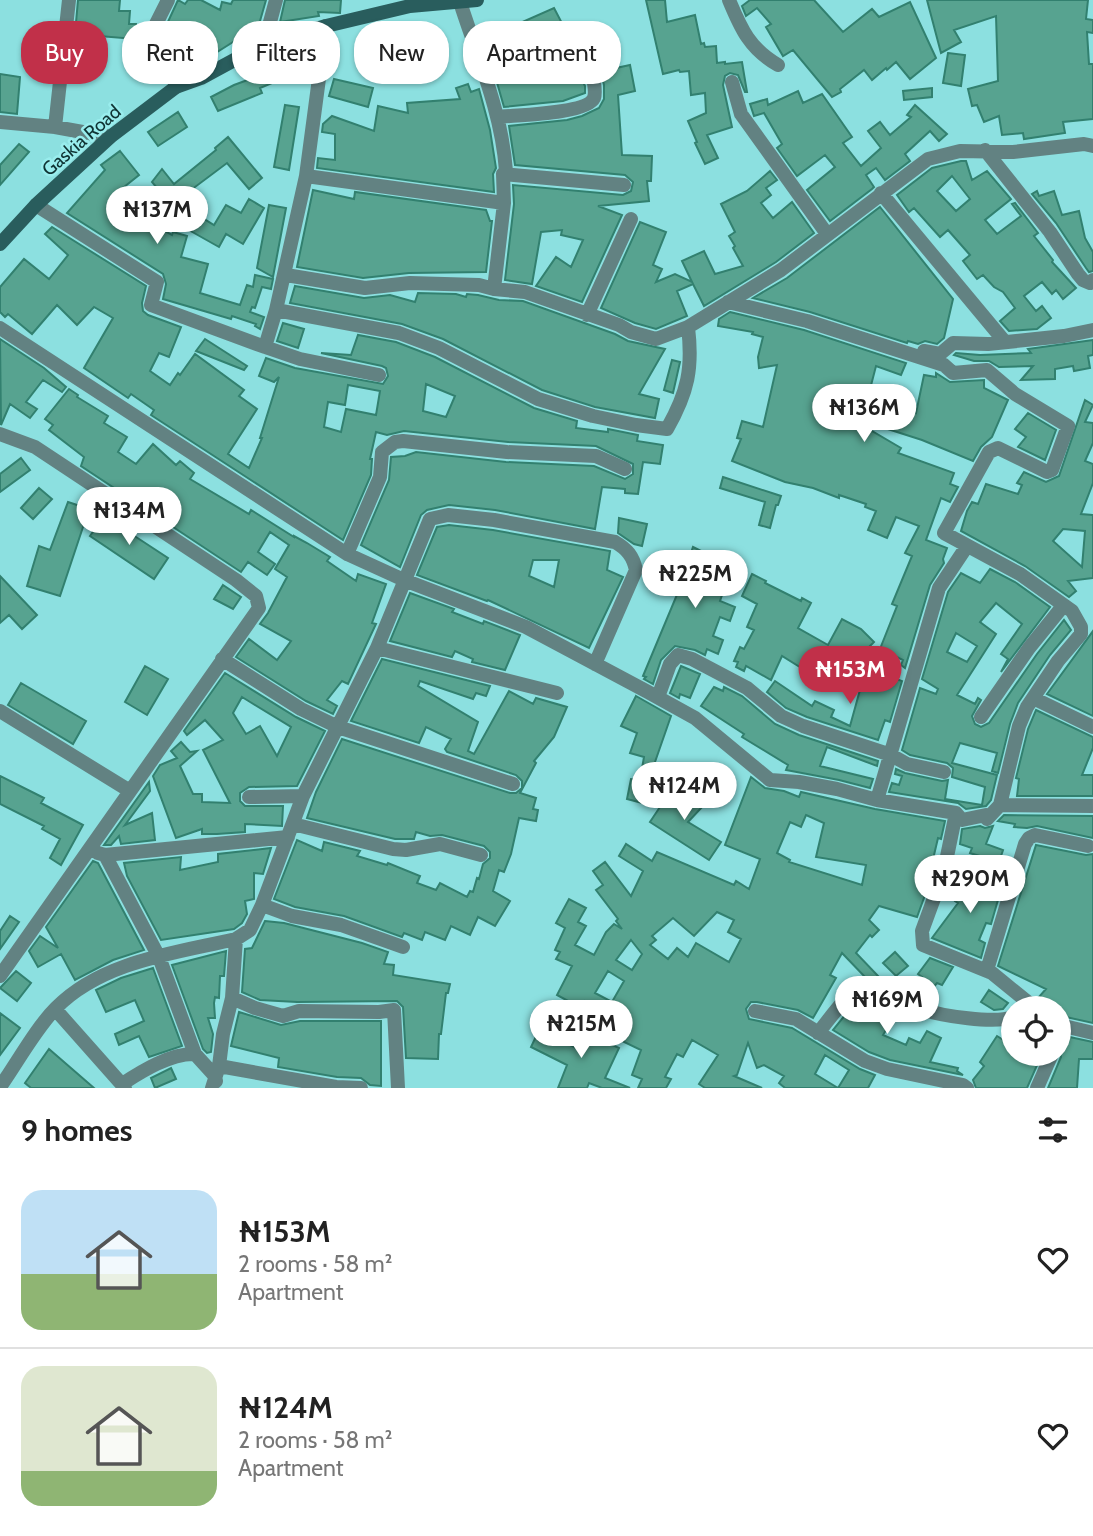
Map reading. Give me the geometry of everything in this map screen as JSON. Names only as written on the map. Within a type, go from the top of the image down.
[{"type":"main road","name":"Gaskia Road","points":[[340,23],[410,6],[477,0]]},
{"type":"main road","name":"Gaskia Road","points":[[0,244],[36,205],[110,137],[177,87],[232,61]]},
{"type":"street","points":[[55,127],[69,0]]},
{"type":"street","points":[[168,0],[156,24],[177,87]]},
{"type":"street","points":[[270,21],[276,0]]},
{"type":"street","points":[[729,0],[750,42],[762,55],[778,65]]},
{"type":"street","points":[[460,2],[504,143],[504,203],[494,289]]},
{"type":"street","points":[[732,82],[741,114],[827,234]]},
{"type":"street","points":[[265,347],[286,275],[306,176],[318,84]]},
{"type":"street","points":[[498,117],[573,110],[590,103],[594,98],[594,84]]},
{"type":"street","points":[[0,122],[55,127],[110,137]]},
{"type":"street","points":[[286,275],[365,288],[410,283],[458,283],[525,292],[656,339],[688,327],[781,270],[928,159],[952,152],[1013,152],[1084,144],[1093,146]]},
{"type":"street","points":[[985,150],[1050,232],[1078,275],[1090,283],[1093,281]]},
{"type":"street","points":[[503,174],[624,185]]},
{"type":"street","points":[[306,176],[504,203]]},
{"type":"street","points":[[881,193],[1005,342]]},
{"type":"street","points":[[36,205],[157,282],[151,305],[300,359],[379,375]]},
{"type":"street","points":[[587,315],[631,219]]},
{"type":"street","points":[[0,328],[348,554],[404,580],[501,616],[658,697],[695,718],[770,780],[779,779],[837,789],[877,800],[956,813],[962,820],[986,815],[987,819],[1000,805],[1019,726],[1033,698],[1081,634],[1079,622],[1072,611],[1020,574],[944,533],[989,452],[998,448],[1047,472],[1052,470],[1068,426],[1015,394],[987,370],[953,373],[944,365],[891,347],[807,321],[728,302]]},
{"type":"street","points":[[276,310],[399,334],[439,348],[538,399],[593,416],[667,429],[688,382],[691,363],[688,327]]},
{"type":"street","points":[[891,347],[940,354],[953,343],[1005,342],[1093,330]]},
{"type":"street","points":[[0,434],[35,447],[252,591],[258,600],[259,608],[130,791],[98,853],[0,976]]},
{"type":"street","points":[[348,554],[380,477],[382,452],[395,442],[507,452],[596,456],[625,468]]},
{"type":"street","points":[[0,1087],[54,1009],[77,989],[96,979],[159,957],[236,939],[250,930],[303,796],[377,648],[430,519],[448,515],[494,520],[614,542],[633,557],[636,570],[595,664]]},
{"type":"street","points":[[877,800],[939,588],[967,546]]},
{"type":"street","points":[[981,716],[1029,648],[1063,606]]},
{"type":"street","points":[[377,648],[557,693]]},
{"type":"street","points":[[658,697],[670,664],[678,655],[692,659],[747,688],[781,716],[803,726],[891,755],[907,764],[944,772]]},
{"type":"street","points":[[222,659],[301,709],[338,727],[513,784]]},
{"type":"street","points":[[1033,698],[1093,727]]},
{"type":"street","points":[[0,711],[130,791]]},
{"type":"street","points":[[249,797],[303,796]]},
{"type":"street","points":[[1000,805],[1093,806]]},
{"type":"street","points":[[956,813],[944,871],[922,932],[923,945],[987,970],[1004,980],[1022,996]]},
{"type":"street","points":[[98,853],[290,831],[393,849],[406,850],[440,844],[481,855]]},
{"type":"street","points":[[987,970],[1029,838],[1035,835],[1088,846]]},
{"type":"street","points":[[98,853],[159,957],[195,1054],[216,1079]]},
{"type":"street","points":[[262,905],[292,916],[341,925],[403,947]]},
{"type":"street","points":[[216,1079],[232,998],[236,939]]},
{"type":"street","points":[[818,1033],[855,990],[866,985],[877,985],[922,1009],[994,1021],[1001,1020]]},
{"type":"street","points":[[232,998],[283,1016],[299,1011],[394,1010],[398,1088]]},
{"type":"street","points":[[54,1009],[123,1086],[139,1072],[187,1054],[195,1054]]},
{"type":"street","points":[[755,1011],[796,1018],[865,1061],[887,1069],[949,1081],[967,1088]]},
{"type":"street","points":[[1071,1032],[1093,1033]]},
{"type":"street","points":[[1037,1088],[1047,1066]]},
{"type":"street","points":[[216,1079],[251,1073],[289,1077],[337,1087],[361,1088]]},
{"type":"street","points":[[251,1073],[255,1088]]},
{"type":"building","points":[[78,0],[120,0],[119,11],[130,11],[129,21],[122,21],[122,38],[108,37],[108,21],[76,21]]},
{"type":"building","points":[[178,0],[185,4],[188,0],[201,0],[220,10],[222,2],[231,4],[233,0],[266,0],[260,21],[232,21],[232,43],[218,51],[218,21],[168,21]]},
{"type":"building","points":[[285,0],[341,0],[340,13],[318,12],[319,16],[280,21]]},
{"type":"building","points":[[646,0],[665,0],[667,22],[695,15],[701,44],[704,43],[705,47],[716,46],[717,63],[742,62],[747,92],[738,75],[730,73],[725,76],[723,85],[732,127],[707,135],[718,158],[705,164],[688,121],[706,113],[705,93],[691,95],[689,71],[679,70],[663,74]]},
{"type":"building","points":[[750,0],[814,0],[843,32],[872,9],[879,17],[910,2],[936,58],[910,79],[896,62],[872,80],[864,70],[832,97],[793,50],[783,56],[766,27],[771,24],[757,8],[746,16],[742,6]]},
{"type":"building","points":[[927,0],[1088,0],[1086,19],[1093,20],[1093,33],[1087,32],[1089,64],[1093,64],[1093,119],[1063,122],[1065,133],[1024,139],[1023,133],[1002,135],[999,116],[984,122],[977,105],[972,106],[968,89],[998,81],[996,16],[954,30],[961,42],[941,53]]},
{"type":"building","points":[[554,8],[561,21],[525,21]]},
{"type":"building","points":[[948,53],[965,55],[961,86],[943,83]]},
{"type":"building","points":[[630,65],[635,91],[618,95],[622,155],[652,156],[651,181],[647,181],[649,201],[598,206],[622,215],[582,302],[536,286],[556,257],[571,267],[583,240],[561,235],[562,230],[541,232],[532,284],[505,280],[514,204],[513,185],[623,195],[631,191],[633,182],[625,175],[515,165],[509,126],[582,116],[599,108],[604,99],[604,85],[621,84],[621,67]]},
{"type":"building","points":[[0,74],[20,77],[17,114],[0,112]]},
{"type":"building","points":[[340,80],[373,88],[368,107],[329,96],[333,84],[340,84]]},
{"type":"building","points":[[270,84],[260,88],[262,93],[218,111],[211,97],[234,85]]},
{"type":"building","points":[[468,84],[471,92],[479,89],[490,130],[496,168],[493,174],[494,192],[317,168],[318,158],[335,160],[335,134],[322,132],[323,124],[332,116],[374,131],[378,106],[408,113],[407,103],[460,99],[456,88]]},
{"type":"building","points":[[497,84],[585,86],[585,93],[563,101],[504,107]]},
{"type":"building","points":[[932,88],[932,97],[904,100],[903,91]]},
{"type":"building","points":[[798,91],[803,103],[822,94],[852,137],[843,143],[861,166],[881,148],[868,131],[880,122],[890,135],[911,117],[907,115],[915,105],[947,134],[939,141],[930,131],[905,154],[910,161],[885,180],[876,168],[866,175],[874,187],[830,221],[807,190],[835,167],[825,155],[797,176],[777,148],[782,144],[764,113],[754,116],[750,104],[767,99],[768,105]]},
{"type":"building","points":[[285,105],[299,107],[289,170],[274,167]]},
{"type":"building","points":[[178,112],[187,127],[158,146],[148,132]]},
{"type":"building","points":[[228,137],[262,178],[249,189],[227,163],[171,205],[152,182],[162,169],[174,184]]},
{"type":"building","points":[[19,144],[29,152],[0,185],[0,165]]},
{"type":"building","points":[[120,151],[139,175],[114,195],[116,196],[107,207],[122,219],[135,204],[144,211],[142,214],[161,229],[172,235],[173,232],[187,236],[181,257],[208,264],[200,293],[240,305],[247,285],[253,287],[255,275],[273,279],[271,289],[262,287],[255,308],[252,307],[250,312],[264,317],[260,329],[256,324],[232,316],[231,319],[163,299],[166,284],[163,274],[67,213],[105,170],[101,165]]},
{"type":"building","points":[[966,161],[972,180],[987,171],[1011,199],[985,220],[997,234],[1021,216],[1012,204],[1015,203],[1038,233],[1034,236],[1052,262],[1076,288],[1063,299],[1056,290],[1052,294],[1042,282],[1024,296],[1036,311],[1042,306],[1051,318],[1037,329],[1009,331],[1000,321],[1015,308],[1003,292],[983,275],[977,279],[963,261],[970,255],[948,230],[940,237],[914,208],[909,212],[897,195],[932,168]],"holes":[[[952,176],[970,199],[956,211],[937,191]]]},
{"type":"building","points":[[770,171],[777,180],[766,188],[771,195],[761,203],[773,218],[792,202],[814,233],[776,262],[704,306],[693,284],[677,291],[687,316],[656,329],[601,308],[640,222],[666,232],[653,265],[662,269],[656,282],[675,274],[692,282],[682,261],[704,251],[715,274],[743,266],[729,236],[735,232],[721,204],[747,191]]},
{"type":"building","points":[[313,190],[354,199],[355,192],[486,210],[492,221],[486,272],[409,273],[363,278],[297,267]]},
{"type":"building","points":[[1037,191],[1039,196],[1054,191],[1062,215],[1079,211],[1085,238],[1093,252],[1093,271],[1089,272],[1056,223],[1032,194]]},
{"type":"building","points":[[249,199],[264,208],[243,244],[226,234],[219,247],[187,229],[196,214],[214,225],[226,205],[241,213]]},
{"type":"building","points":[[269,205],[286,208],[273,277],[257,268]]},
{"type":"building","points":[[880,207],[953,299],[944,338],[937,344],[925,341],[918,344],[907,343],[810,312],[753,298],[787,278]]},
{"type":"building","points":[[52,227],[146,286],[143,311],[181,327],[169,357],[159,353],[150,371],[170,385],[195,354],[244,390],[239,396],[257,409],[228,454],[249,468],[262,438],[279,377],[274,382],[259,376],[266,358],[295,368],[383,384],[388,376],[386,368],[382,366],[321,353],[351,355],[358,335],[396,342],[435,357],[534,408],[577,421],[576,428],[608,432],[608,429],[638,435],[637,441],[663,445],[660,464],[643,462],[638,494],[625,493],[625,489],[602,487],[595,529],[495,510],[449,505],[427,510],[421,515],[400,567],[361,545],[389,480],[391,457],[416,452],[506,462],[594,466],[625,479],[633,474],[633,464],[596,446],[508,442],[404,431],[387,435],[376,432],[370,459],[371,475],[343,540],[151,415],[154,410],[131,394],[128,398],[84,368],[113,318],[94,307],[77,325],[57,305],[32,334],[8,314],[5,317],[0,312],[0,287],[24,259],[49,279],[68,255],[45,234]],"holes":[[[426,384],[455,396],[446,417],[423,411]],[[348,385],[380,391],[376,415],[346,409],[341,432],[324,427],[328,402],[345,405]]]},
{"type":"building","points":[[295,286],[364,298],[390,295],[415,302],[418,293],[456,294],[466,297],[467,294],[523,301],[628,341],[665,349],[639,394],[659,399],[655,418],[595,407],[542,390],[443,339],[402,324],[290,303]]},
{"type":"building","points":[[730,312],[804,330],[906,363],[901,375],[876,366],[868,397],[891,406],[892,402],[916,413],[924,375],[936,377],[936,373],[950,382],[984,380],[984,388],[1008,400],[992,437],[981,447],[973,461],[922,440],[869,423],[867,428],[901,448],[898,453],[954,473],[950,484],[958,487],[950,502],[941,498],[926,540],[947,548],[944,563],[930,585],[905,668],[901,665],[903,660],[880,649],[897,606],[892,604],[912,556],[905,553],[919,526],[896,517],[887,538],[868,530],[876,511],[865,507],[866,504],[785,482],[732,461],[741,439],[737,438],[742,421],[763,427],[777,365],[759,368],[758,357],[763,337],[752,334],[753,332],[718,326],[719,319]]},
{"type":"building","points":[[283,323],[304,329],[298,348],[277,341]]},
{"type":"building","points":[[0,339],[44,368],[66,387],[62,392],[43,380],[26,402],[37,409],[30,418],[10,404],[1,425]]},
{"type":"building","points":[[205,339],[247,366],[244,370],[196,351]]},
{"type":"building","points":[[1093,340],[1093,355],[1088,356],[1090,368],[1074,371],[1073,366],[1055,369],[1055,379],[1021,380],[1033,366],[999,367],[989,361],[974,361],[954,355],[1031,353],[1028,349]]},
{"type":"building","points":[[672,360],[680,362],[673,393],[664,390]]},
{"type":"building","points":[[69,389],[108,416],[104,423],[127,437],[118,452],[136,464],[153,444],[176,465],[180,461],[194,473],[190,479],[249,514],[251,510],[330,557],[327,561],[356,581],[358,574],[386,584],[372,623],[376,624],[348,684],[342,681],[327,700],[337,706],[333,714],[306,701],[236,657],[249,639],[277,660],[291,641],[260,624],[287,577],[275,569],[289,545],[270,532],[258,552],[275,564],[267,575],[248,562],[241,572],[81,466],[84,457],[49,430],[53,425],[45,419]]},
{"type":"building","points":[[1085,400],[1093,405],[1085,422],[1093,423],[1093,443],[1085,461],[1093,464],[1093,483],[1081,514],[1093,515],[1093,578],[1068,581],[1076,591],[1069,597],[1025,566],[961,531],[967,511],[972,502],[978,504],[986,484],[1018,494],[1022,485],[1017,483],[1024,472],[1046,482],[1059,476]],"holes":[[[1063,529],[1085,531],[1082,567],[1053,541]]]},
{"type":"building","points":[[1028,413],[1056,430],[1045,460],[1018,447],[1026,437],[1015,429]]},
{"type":"building","points":[[21,458],[30,470],[0,492],[0,474]]},
{"type":"building","points":[[723,477],[781,496],[770,528],[759,525],[765,502],[720,488]]},
{"type":"building","points":[[39,488],[52,499],[33,519],[21,508]]},
{"type":"building","points":[[68,502],[89,509],[60,596],[27,586],[39,546],[50,550]]},
{"type":"building","points":[[104,516],[168,558],[154,579],[90,536]]},
{"type":"building","points":[[619,518],[647,524],[642,546],[618,533]]},
{"type":"building","points":[[449,525],[493,530],[610,551],[607,570],[623,577],[589,648],[488,600],[417,575],[437,527]],"holes":[[[533,560],[559,560],[554,587],[529,576]]]},
{"type":"building","points":[[693,547],[713,557],[714,554],[734,560],[720,601],[735,607],[730,621],[720,617],[713,636],[723,640],[718,654],[707,649],[705,655],[675,646],[661,660],[653,684],[643,676],[689,566],[687,565]]},
{"type":"building","points":[[990,569],[1015,582],[1050,607],[1001,672],[1008,659],[1001,654],[1022,624],[996,603],[980,622],[996,634],[957,695],[975,704],[978,698],[981,700],[972,716],[975,724],[981,727],[989,723],[1064,620],[1071,630],[1050,655],[1018,703],[998,773],[992,771],[997,753],[960,743],[952,763],[997,775],[991,800],[986,806],[966,809],[958,803],[889,792],[892,783],[899,785],[902,776],[895,774],[896,769],[942,781],[948,780],[945,799],[982,805],[985,787],[952,777],[953,768],[947,763],[910,755],[902,750],[920,688],[936,694],[938,689],[922,679],[948,592],[961,573],[980,583]],"holes":[[[956,633],[977,646],[967,662],[947,652]]]},
{"type":"building","points":[[752,574],[801,601],[802,598],[811,603],[798,628],[828,645],[842,619],[861,629],[874,642],[856,660],[853,657],[838,679],[841,681],[835,689],[782,656],[771,680],[746,666],[744,671],[736,667],[738,662],[734,661],[740,647],[744,649],[754,630],[747,627],[757,604],[742,596]]},
{"type":"building","points":[[0,576],[37,615],[22,629],[9,615],[0,623]]},
{"type":"building","points":[[223,585],[241,597],[233,609],[214,599]]},
{"type":"building","points":[[410,593],[454,609],[452,612],[483,624],[484,621],[520,635],[505,670],[472,662],[473,659],[455,651],[452,657],[390,641]]},
{"type":"building","points":[[1093,631],[1093,716],[1047,694]]},
{"type":"building","points":[[382,659],[490,686],[486,696],[476,693],[473,699],[420,681],[418,686],[478,722],[468,751],[474,754],[509,691],[533,704],[536,698],[567,707],[554,737],[534,761],[536,763],[520,793],[536,798],[533,809],[538,810],[536,821],[519,818],[511,854],[504,872],[499,870],[493,891],[510,901],[495,926],[478,917],[470,935],[451,926],[445,940],[425,932],[422,940],[404,933],[402,937],[344,916],[295,907],[274,899],[297,840],[322,851],[324,842],[360,851],[357,856],[387,865],[388,863],[420,876],[417,883],[436,890],[440,883],[467,897],[470,891],[473,892],[483,864],[490,858],[490,852],[484,846],[442,835],[430,836],[416,832],[414,839],[395,839],[307,818],[316,792],[342,739],[510,793],[516,793],[522,788],[522,781],[516,775],[447,752],[445,749],[451,739],[426,727],[419,743],[351,721]]},
{"type":"building","points":[[145,666],[168,679],[147,715],[125,702]]},
{"type":"building","points":[[681,666],[700,674],[690,698],[680,694],[679,698],[670,693]]},
{"type":"building","points":[[225,673],[296,717],[325,731],[297,786],[249,787],[240,793],[240,801],[245,806],[283,806],[282,826],[245,824],[245,832],[202,834],[202,829],[176,838],[153,776],[160,765],[177,758],[171,751],[181,742],[190,752],[197,751],[180,766],[193,794],[202,794],[202,802],[230,803],[203,750],[223,740],[205,720],[187,735],[184,731]],"holes":[[[242,697],[291,727],[277,756],[260,726],[246,734],[233,713]]]},
{"type":"building","points":[[880,673],[902,681],[890,722],[885,720],[878,740],[786,708],[767,692],[775,681],[812,706],[815,701],[834,710],[831,717],[850,726],[860,690],[867,677],[877,681]]},
{"type":"building","points":[[21,683],[86,721],[73,744],[8,705]]},
{"type":"building","points":[[714,687],[723,691],[724,687],[742,696],[775,724],[799,735],[878,761],[877,766],[827,747],[820,766],[873,779],[870,788],[786,770],[788,765],[742,737],[744,734],[701,706]]},
{"type":"building","points":[[636,696],[671,716],[655,762],[646,804],[627,799],[631,779],[640,780],[644,757],[630,753],[637,733],[621,726]]},
{"type":"building","points":[[1036,710],[1093,737],[1093,748],[1082,775],[1093,775],[1093,796],[1017,796],[1019,779],[1016,778],[1028,729]]},
{"type":"building","points":[[0,776],[44,798],[41,803],[83,825],[61,865],[50,858],[60,839],[42,829],[44,826],[0,804]]},
{"type":"building","points":[[751,777],[765,788],[799,797],[801,792],[945,821],[934,855],[933,873],[917,917],[879,906],[869,920],[879,930],[872,937],[870,935],[856,953],[879,977],[865,977],[842,953],[830,975],[836,978],[813,1018],[798,1010],[757,1002],[751,1002],[746,1009],[749,1019],[792,1028],[860,1069],[875,1075],[868,1088],[838,1088],[785,1088],[779,1083],[784,1076],[764,1065],[757,1068],[748,1043],[737,1075],[734,1076],[762,1088],[705,1088],[699,1084],[718,1055],[692,1040],[683,1057],[677,1054],[665,1077],[671,1079],[666,1088],[638,1088],[642,1079],[632,1075],[641,1050],[620,1040],[625,1028],[608,1018],[610,1014],[585,1001],[581,1008],[557,995],[572,966],[556,959],[560,952],[555,950],[565,928],[556,923],[569,899],[586,908],[578,922],[586,926],[575,945],[594,955],[606,932],[614,924],[622,929],[616,921],[618,919],[596,890],[603,885],[593,871],[605,862],[631,896],[643,871],[619,856],[626,844],[652,861],[657,852],[734,885],[736,881],[749,889],[760,859],[725,845]],"holes":[[[806,815],[824,823],[816,857],[866,865],[862,885],[789,862],[790,860],[777,853],[790,822],[801,827]],[[717,912],[734,920],[728,932],[741,939],[729,962],[696,943],[688,957],[677,948],[668,959],[650,945],[656,940],[652,936],[673,918],[694,936]],[[631,940],[642,954],[632,970],[616,960]],[[608,971],[624,981],[612,1002],[595,993]],[[825,1055],[849,1070],[838,1088],[815,1074]]]},
{"type":"building","points":[[149,782],[150,791],[125,825],[152,813],[155,840],[121,844],[119,836],[111,845],[104,845]]},
{"type":"building","points":[[687,786],[703,806],[688,822],[721,842],[709,860],[650,822],[660,807],[651,805]]},
{"type":"building","points":[[1004,815],[1093,816],[1093,838],[1037,826],[1014,827],[1015,824],[998,821]]},
{"type":"building","points":[[993,826],[986,844],[1003,850],[999,862],[970,853],[972,848],[960,844],[962,829]]},
{"type":"building","points":[[1036,845],[1093,854],[1093,1023],[1071,1018],[1071,996],[1040,996],[1046,989],[998,966]]},
{"type":"building","points":[[271,848],[263,874],[254,873],[254,899],[245,901],[247,914],[242,923],[234,929],[161,940],[127,876],[124,863],[181,857],[180,870],[218,862],[218,854]]},
{"type":"building","points":[[93,861],[98,863],[144,950],[113,960],[75,980],[61,954],[38,967],[29,951],[40,936],[58,948],[46,927]]},
{"type":"building","points":[[967,872],[1000,882],[997,892],[1000,893],[991,924],[986,923],[979,940],[985,943],[981,958],[932,938],[958,903],[955,901]]},
{"type":"building","points":[[10,916],[19,922],[0,949],[0,931]]},
{"type":"building","points":[[265,921],[284,923],[362,943],[388,952],[384,964],[394,965],[393,975],[450,984],[439,1034],[438,1059],[406,1058],[403,1007],[397,1001],[260,1000],[242,992],[245,949],[252,948]]},
{"type":"building","points":[[226,951],[224,976],[220,976],[219,998],[215,997],[214,1003],[215,1018],[208,1018],[213,1034],[211,1052],[207,1053],[203,1049],[172,965]]},
{"type":"building","points":[[895,952],[908,966],[896,976],[883,963]]},
{"type":"building","points":[[930,958],[953,967],[942,985],[937,983],[926,996],[915,987],[922,977],[918,974]]},
{"type":"building","points":[[153,968],[182,1046],[149,1057],[139,1036],[119,1045],[115,1034],[144,1021],[135,1000],[106,1012],[96,990],[121,978]]},
{"type":"building","points":[[16,971],[31,983],[17,1001],[0,988]]},
{"type":"building","points":[[989,990],[1001,998],[1001,1009],[994,1010],[981,1002]]},
{"type":"building","points":[[879,997],[893,1004],[883,1017],[891,1022],[883,1035],[906,1045],[909,1038],[920,1043],[927,1031],[941,1038],[930,1062],[958,1068],[957,1071],[963,1075],[890,1060],[869,1052],[833,1030],[854,1004],[859,1004],[861,998]]},
{"type":"building","points":[[239,1012],[281,1025],[300,1021],[381,1021],[381,1086],[370,1085],[361,1078],[337,1077],[278,1067],[279,1058],[231,1046]]},
{"type":"building","points":[[0,1013],[20,1028],[0,1055]]},
{"type":"building","points":[[539,1030],[576,1048],[584,1032],[619,1048],[605,1078],[630,1088],[602,1088],[589,1083],[587,1088],[558,1088],[567,1065],[531,1047]]},
{"type":"building","points":[[997,1036],[1001,1038],[1001,1066],[1037,1066],[1027,1088],[976,1088],[973,1080],[984,1066],[980,1062]]},
{"type":"building","points":[[1071,1037],[1093,1042],[1093,1059],[1079,1059],[1077,1088],[1048,1088],[1057,1066],[1071,1066]]},
{"type":"building","points":[[49,1049],[94,1088],[31,1088],[25,1083]]},
{"type":"building","points":[[171,1068],[176,1079],[155,1088],[151,1078]]}]
